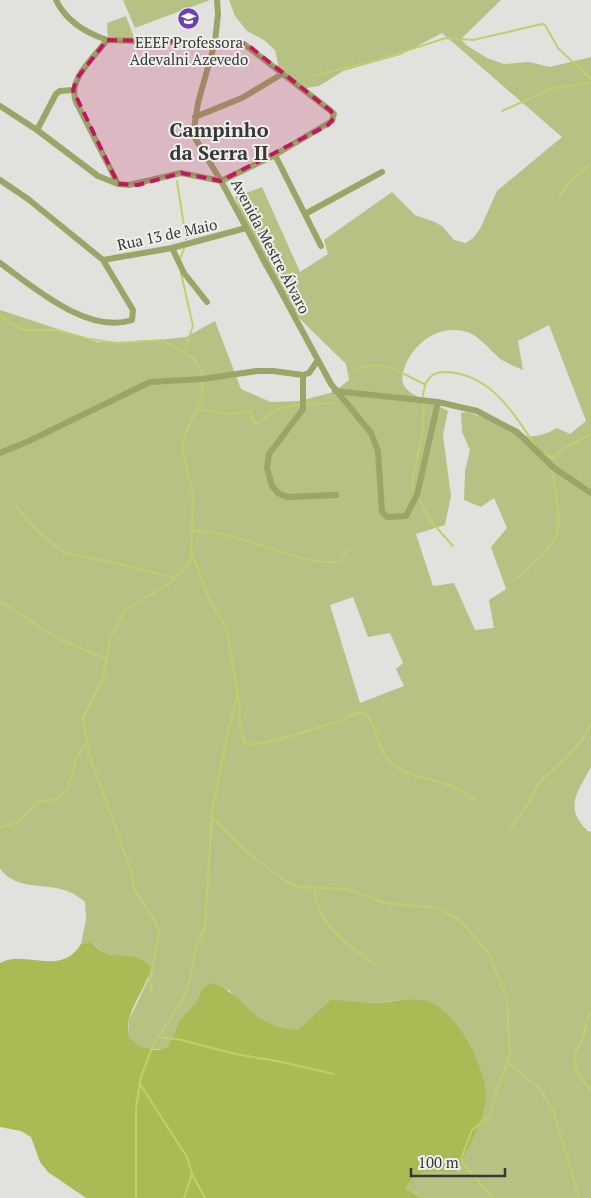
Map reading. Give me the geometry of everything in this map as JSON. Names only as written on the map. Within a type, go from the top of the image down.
[{"type":"street","points":[[0,106],[37,130],[98,176],[118,184],[138,185],[181,173],[222,181],[275,155],[332,121],[334,114],[331,111],[244,44],[107,40],[88,33],[75,24],[56,0]]},
{"type":"street","name":"Avenida Mestre Álvaro","points":[[217,0],[218,14],[194,129],[199,147],[222,181],[335,392],[371,433],[376,442],[382,512],[391,518],[406,516],[415,499],[438,402]]},
{"type":"street","points":[[107,40],[77,78],[73,90],[76,102],[118,184]]},
{"type":"street","points":[[196,117],[228,104],[282,74]]},
{"type":"street","points":[[37,130],[56,94],[60,91],[73,90]]},
{"type":"street","points":[[275,155],[321,246]]},
{"type":"street","points":[[305,214],[382,172]]},
{"type":"street","name":"Rua 13 de Maio","points":[[0,180],[28,199],[103,260],[172,248],[246,228]]},
{"type":"street","points":[[172,248],[184,273],[207,302]]},
{"type":"street","points":[[0,263],[52,302],[68,309],[102,320],[132,320],[133,310],[103,260]]},
{"type":"street","points":[[0,452],[29,441],[145,384],[265,371],[303,376],[309,373],[318,360]]},
{"type":"street","points":[[303,376],[304,409],[272,450],[267,468],[272,486],[278,493],[287,497],[336,495]]},
{"type":"street","points":[[335,392],[438,402],[477,411],[511,428],[554,468],[591,493]]},
{"type":"highlighted area","points":[[107,40],[238,42],[249,46],[331,111],[334,118],[328,125],[221,181],[181,173],[138,185],[118,184],[73,90],[77,78]]},
{"type":"green space","points":[[123,0],[210,0],[135,28]]},
{"type":"green space","points":[[229,0],[501,0],[461,39],[466,45],[487,58],[504,64],[529,62],[550,67],[591,57],[591,767],[577,793],[575,808],[576,815],[581,823],[589,832],[591,831],[591,1198],[420,1198],[406,1188],[410,1181],[420,1173],[426,1171],[455,1171],[473,1135],[402,1000],[374,1003],[330,1000],[298,1031],[276,1027],[259,1019],[244,1007],[229,990],[202,989],[197,1005],[183,1017],[172,1042],[164,1049],[148,1049],[133,1043],[128,1034],[129,1020],[149,978],[110,954],[105,954],[91,942],[81,944],[86,919],[85,902],[72,893],[63,890],[16,881],[0,869],[0,310],[97,342],[133,343],[186,337],[215,321],[241,389],[271,402],[299,401],[334,392],[349,380],[346,364],[300,319],[280,294],[260,261],[235,197],[262,187],[300,272],[328,254],[324,240],[392,192],[415,215],[435,222],[443,227],[454,240],[466,243],[480,229],[497,191],[562,137],[442,33],[400,55],[343,71],[319,86],[306,88],[279,68],[275,50],[264,40],[247,31],[235,16]],"holes":[[[549,325],[586,421],[570,434],[557,428],[544,434],[530,436],[521,435],[488,419],[467,412],[461,413],[462,432],[470,450],[465,471],[464,500],[481,507],[494,498],[507,528],[491,547],[506,589],[489,600],[494,628],[475,630],[454,583],[433,586],[416,534],[445,525],[451,496],[443,435],[448,411],[418,397],[408,390],[403,383],[403,372],[413,352],[426,339],[435,334],[453,330],[473,335],[499,358],[523,370],[518,341]],[[353,597],[368,637],[390,633],[403,663],[396,669],[404,686],[360,703],[330,605]]]},
{"type":"green space","points":[[126,16],[135,40],[108,39],[107,23]]},
{"type":"green space","points":[[91,942],[107,954],[141,959],[151,967],[130,1015],[128,1032],[136,1044],[152,1049],[160,1050],[170,1044],[183,1017],[196,1003],[202,989],[212,983],[225,989],[259,1018],[282,1028],[298,1030],[330,1000],[372,1003],[422,1000],[434,1004],[445,1012],[465,1037],[480,1067],[486,1094],[480,1123],[455,1172],[433,1171],[415,1176],[406,1188],[420,1198],[86,1198],[48,1172],[40,1162],[31,1137],[21,1131],[0,1127],[0,963],[20,959],[53,961],[63,959],[73,954],[81,944]]},
{"type":"waterway","points":[[313,76],[377,60],[446,38],[473,40],[542,24],[545,25],[558,48],[591,79]]},
{"type":"waterway","points":[[502,111],[553,88],[591,83]]},
{"type":"waterway","points":[[559,197],[569,182],[591,164]]},
{"type":"waterway","points":[[177,181],[186,239]]},
{"type":"waterway","points":[[180,259],[184,249]]},
{"type":"waterway","points":[[181,273],[193,326],[184,352]]},
{"type":"waterway","points":[[0,316],[19,328],[27,330],[57,330],[89,339],[117,343],[162,340],[194,359],[203,375],[202,397],[185,434],[182,447],[193,495],[191,557],[186,567],[170,583],[125,610],[110,638],[104,675],[83,719],[89,754],[130,868],[135,891],[157,924],[159,933],[150,981],[152,994]]},
{"type":"waterway","points":[[353,370],[383,366],[424,384]]},
{"type":"waterway","points":[[423,396],[424,387],[434,374],[443,372],[459,374],[474,379],[498,396],[535,445]]},
{"type":"waterway","points":[[305,404],[333,403]]},
{"type":"waterway","points":[[414,489],[413,475],[421,439],[423,403]]},
{"type":"waterway","points":[[197,409],[229,414],[251,411],[253,422],[257,423],[280,408],[301,404]]},
{"type":"waterway","points":[[545,455],[552,458],[569,445],[591,435]]},
{"type":"waterway","points":[[513,581],[542,555],[551,545],[556,535],[558,511],[552,472]]},
{"type":"waterway","points":[[418,498],[429,519],[453,546]]},
{"type":"waterway","points":[[15,505],[39,533],[65,553],[175,578]]},
{"type":"waterway","points":[[192,531],[211,532],[229,536],[303,558],[321,561],[339,562],[347,550]]},
{"type":"waterway","points":[[192,555],[210,601],[226,627],[239,702],[240,725],[245,744],[278,740],[339,721],[355,714],[364,713],[372,724],[386,758],[397,768],[455,788],[475,800]]},
{"type":"waterway","points":[[0,601],[58,639],[107,659]]},
{"type":"waterway","points":[[136,1198],[136,1108],[141,1077],[153,1045],[183,999],[190,979],[196,946],[205,927],[212,812],[227,735],[238,695]]},
{"type":"waterway","points":[[509,831],[530,801],[539,782],[568,756],[584,737],[591,724]]},
{"type":"waterway","points":[[0,828],[19,821],[37,802],[56,799],[67,790],[78,754],[87,743]]},
{"type":"waterway","points":[[211,816],[247,852],[285,881],[298,887],[346,889],[386,903],[437,908],[459,919],[489,954],[507,1000],[510,1056],[496,1092],[490,1116],[472,1130],[461,1159],[493,1198]]},
{"type":"waterway","points":[[314,888],[320,911],[330,927],[353,948],[376,965]]},
{"type":"waterway","points":[[591,1011],[575,1058],[576,1069],[591,1091]]},
{"type":"waterway","points":[[159,1037],[182,1040],[235,1054],[334,1074]]},
{"type":"waterway","points":[[509,1063],[540,1089],[554,1113],[579,1198]]},
{"type":"waterway","points":[[140,1084],[187,1157],[192,1174],[205,1198]]},
{"type":"waterway","points":[[184,1198],[192,1174]]},
{"type":"place","name":"EEEF Professora Adevalni Azevedo","points":[[189,19]]},
{"type":"district","name":"Campinho da Serra II","points":[[219,140]]}]
